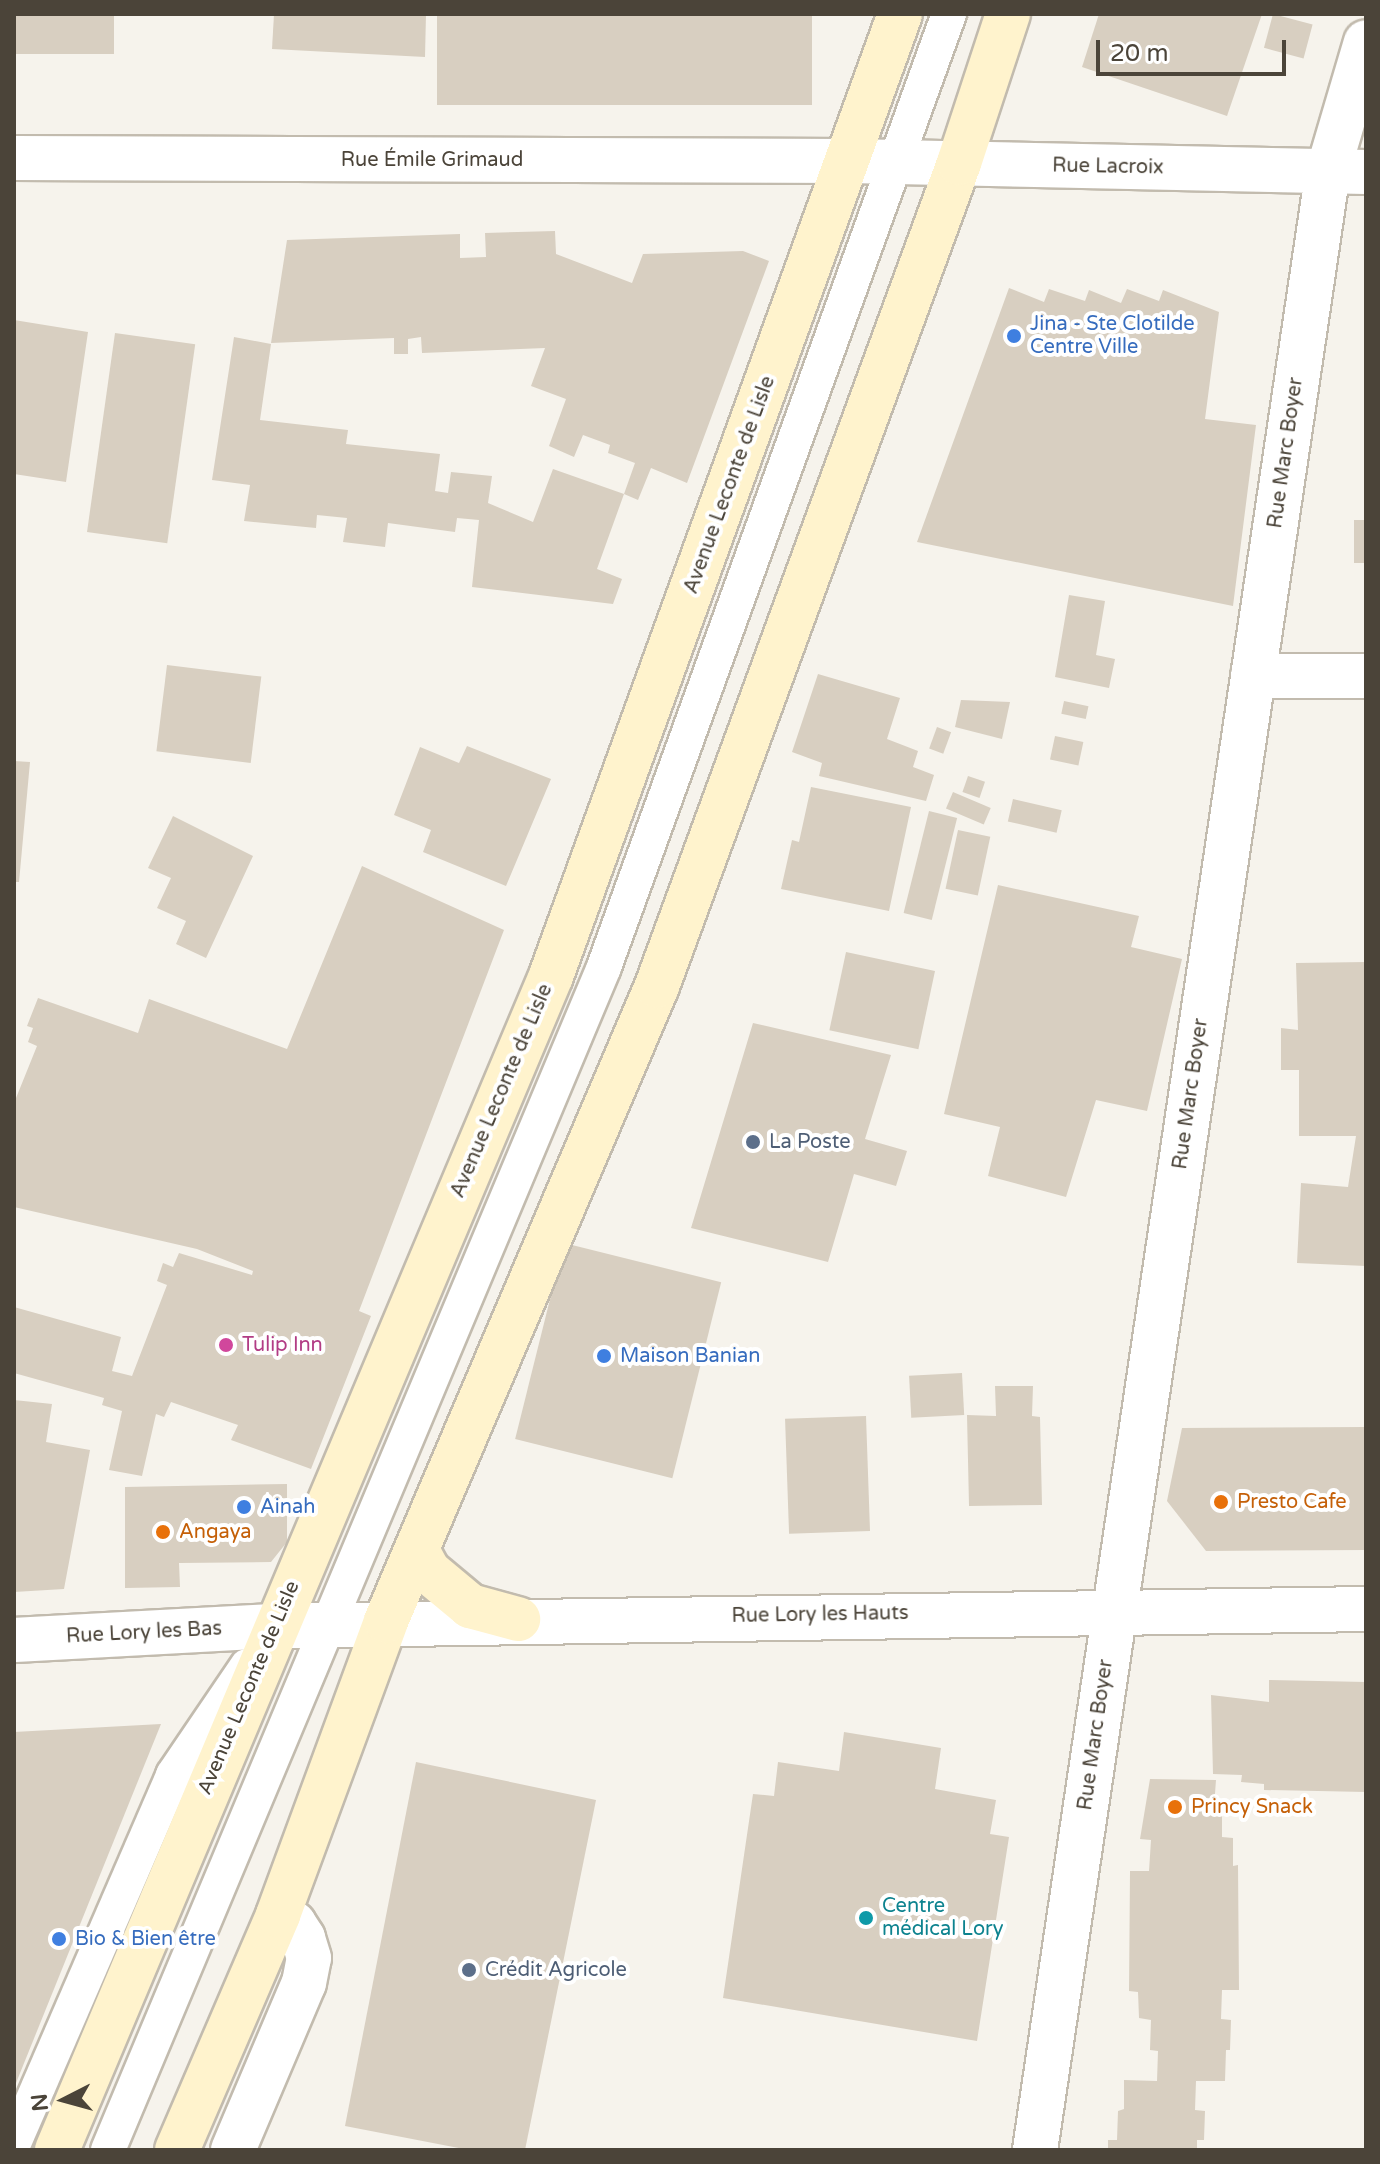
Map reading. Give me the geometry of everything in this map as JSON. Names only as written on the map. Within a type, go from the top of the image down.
[{"type":"main road","name":"Avenue Leconte de Lisle","points":[[57,2150],[274,1626],[551,976],[900,14]]},
{"type":"main road","points":[[177,2150],[278,1915],[386,1621],[657,986],[959,163],[1008,14]]},
{"type":"main road","points":[[417,1550],[428,1571],[470,1606],[518,1619]]},
{"type":"street","name":"Rue Marc Boyer","points":[[1035,2150],[1253,676],[1347,172],[1366,42]]},
{"type":"street","name":"Rue Émile Grimaud","points":[[14,158],[849,161]]},
{"type":"street","name":"Rue Lacroix","points":[[849,161],[1347,172]]},
{"type":"street","points":[[1253,676],[1366,676]]},
{"type":"street","name":"Rue Lory les Hauts","points":[[274,1626],[386,1621],[1366,1609]]},
{"type":"street","name":"Rue Lory les Bas","points":[[14,1640],[274,1626]]},
{"type":"street","points":[[233,2150],[304,1983],[309,1958],[303,1938],[294,1924],[278,1915]]},
{"type":"lane","points":[[108,2150],[604,967],[898,164],[949,14]]},
{"type":"lane","points":[[14,2143],[173,1775],[274,1626]]},
{"type":"building","points":[[14,14],[114,14],[114,54],[14,54]]},
{"type":"building","points":[[274,14],[426,14],[425,57],[272,49]]},
{"type":"building","points":[[437,14],[812,14],[812,105],[437,105]]},
{"type":"building","points":[[1099,14],[1262,14],[1227,116],[1082,67]]},
{"type":"building","points":[[1273,14],[1313,25],[1304,58],[1264,48]]},
{"type":"building","points":[[555,231],[556,254],[632,283],[643,254],[743,251],[769,261],[687,483],[651,468],[638,500],[624,494],[635,463],[608,453],[610,445],[583,435],[574,457],[549,446],[566,399],[531,386],[545,348],[422,353],[421,337],[408,339],[408,354],[394,354],[394,338],[271,343],[287,240],[460,234],[460,258],[486,257],[485,233]]},
{"type":"building","points":[[1009,288],[1044,302],[1049,289],[1085,301],[1089,290],[1121,303],[1127,289],[1159,301],[1163,290],[1219,312],[1205,419],[1256,425],[1233,606],[917,542]]},
{"type":"building","points":[[14,320],[88,332],[66,482],[14,474]]},
{"type":"building","points":[[115,333],[195,344],[167,543],[87,532]]},
{"type":"building","points":[[234,337],[271,344],[260,420],[348,430],[346,444],[440,454],[435,491],[448,493],[451,472],[492,476],[488,503],[533,522],[553,469],[624,494],[597,569],[622,579],[613,604],[472,587],[479,520],[457,518],[455,532],[388,523],[385,547],[343,542],[347,518],[317,515],[316,528],[244,521],[250,485],[212,480]]},
{"type":"building","points":[[1354,520],[1366,520],[1366,563],[1354,563]]},
{"type":"building","points":[[1069,595],[1105,601],[1096,655],[1115,659],[1109,688],[1055,677]]},
{"type":"building","points":[[167,665],[261,677],[251,763],[156,751]]},
{"type":"building","points":[[818,674],[900,698],[887,739],[918,751],[913,767],[934,775],[926,801],[819,776],[822,763],[792,752]]},
{"type":"building","points":[[961,700],[1010,702],[1002,739],[955,727]]},
{"type":"building","points":[[1064,701],[1088,706],[1086,719],[1061,714]]},
{"type":"building","points":[[937,727],[951,732],[943,754],[929,749]]},
{"type":"building","points":[[1055,736],[1083,742],[1078,766],[1050,759]]},
{"type":"building","points":[[467,746],[551,779],[506,886],[423,852],[431,830],[394,815],[420,747],[459,763]]},
{"type":"building","points":[[14,761],[30,762],[19,882],[14,882]]},
{"type":"building","points":[[968,776],[985,782],[979,798],[962,792]]},
{"type":"building","points":[[811,787],[911,807],[889,911],[781,889],[792,840],[799,842]]},
{"type":"building","points":[[953,792],[991,808],[984,825],[946,809]]},
{"type":"building","points":[[1013,799],[1062,810],[1057,833],[1008,821]]},
{"type":"building","points":[[929,811],[957,818],[932,920],[904,913]]},
{"type":"building","points":[[173,816],[253,856],[206,958],[176,944],[186,921],[157,908],[171,878],[148,868]]},
{"type":"building","points":[[958,830],[990,837],[978,896],[946,889]]},
{"type":"building","points":[[362,866],[504,930],[359,1311],[371,1316],[311,1469],[231,1440],[238,1425],[171,1402],[164,1417],[156,1414],[142,1476],[109,1470],[122,1411],[102,1405],[104,1398],[14,1373],[14,1307],[121,1337],[112,1371],[132,1376],[167,1285],[157,1281],[163,1263],[173,1267],[179,1253],[252,1275],[253,1271],[197,1249],[14,1207],[14,1103],[37,1046],[28,1042],[33,1028],[27,1026],[38,998],[138,1033],[149,999],[287,1049]]},
{"type":"building","points":[[998,885],[1139,916],[1131,947],[1182,959],[1147,1111],[1096,1100],[1066,1197],[988,1176],[1000,1127],[944,1114]]},
{"type":"building","points":[[846,952],[935,971],[918,1049],[829,1030]]},
{"type":"building","points":[[1366,962],[1366,1266],[1297,1263],[1301,1183],[1348,1187],[1356,1136],[1299,1136],[1299,1070],[1281,1070],[1281,1028],[1298,1030],[1296,963]]},
{"type":"building","points":[[753,1023],[891,1055],[865,1139],[907,1151],[896,1186],[854,1174],[828,1262],[691,1228]]},
{"type":"building","points":[[564,1243],[721,1282],[672,1478],[515,1439]]},
{"type":"building","points":[[962,1373],[964,1415],[911,1418],[909,1376]]},
{"type":"building","points":[[995,1386],[1033,1386],[1032,1416],[1040,1417],[1042,1505],[969,1506],[967,1415],[996,1416]]},
{"type":"building","points":[[14,1400],[52,1404],[46,1442],[90,1450],[64,1589],[14,1592]]},
{"type":"building","points":[[866,1416],[870,1531],[789,1534],[785,1419]]},
{"type":"building","points":[[1366,1427],[1366,1550],[1206,1551],[1167,1501],[1182,1428]]},
{"type":"building","points":[[287,1484],[287,1542],[271,1562],[179,1563],[180,1587],[125,1588],[125,1487]]},
{"type":"building","points":[[1269,1680],[1366,1682],[1366,1792],[1264,1790],[1264,1784],[1241,1782],[1242,1775],[1213,1774],[1211,1695],[1269,1702]]},
{"type":"building","points":[[161,1724],[14,2088],[14,1732]]},
{"type":"building","name":"Centre médical Lory","points":[[844,1732],[941,1748],[935,1789],[996,1800],[990,1834],[1009,1837],[977,2041],[723,1998],[753,1794],[774,1796],[778,1762],[839,1771]]},
{"type":"building","points":[[416,1762],[596,1800],[525,2150],[469,2150],[345,2126]]},
{"type":"building","points":[[1150,1779],[1216,1780],[1214,1807],[1222,1807],[1222,1837],[1233,1838],[1233,1866],[1238,1865],[1239,1990],[1222,1990],[1221,2019],[1231,2020],[1225,2081],[1196,2081],[1195,2110],[1205,2111],[1204,2140],[1197,2140],[1197,2150],[1108,2150],[1108,2140],[1117,2140],[1118,2111],[1124,2109],[1124,2080],[1157,2081],[1158,2051],[1150,2050],[1151,2020],[1139,2018],[1138,1992],[1129,1991],[1130,1871],[1149,1871],[1151,1840],[1140,1839]]},
{"type":"place","name":"Jina - Ste Clotilde Centre Ville","points":[[1014,336]]},
{"type":"place","name":"La Poste","points":[[753,1142]]},
{"type":"place","name":"Tulip Inn","points":[[226,1345]]},
{"type":"place","name":"Maison Banian","points":[[604,1356]]},
{"type":"place","name":"Presto Cafe","points":[[1221,1502]]},
{"type":"place","name":"Ainah","points":[[244,1507]]},
{"type":"place","name":"Angaya","points":[[163,1532]]},
{"type":"place","name":"Princy Snack","points":[[1175,1807]]},
{"type":"place","name":"Centre médical Lory","points":[[866,1918]]},
{"type":"place","name":"Bio & Bien être","points":[[59,1939]]},
{"type":"place","name":"Crédit Agricole","points":[[469,1970]]}]
